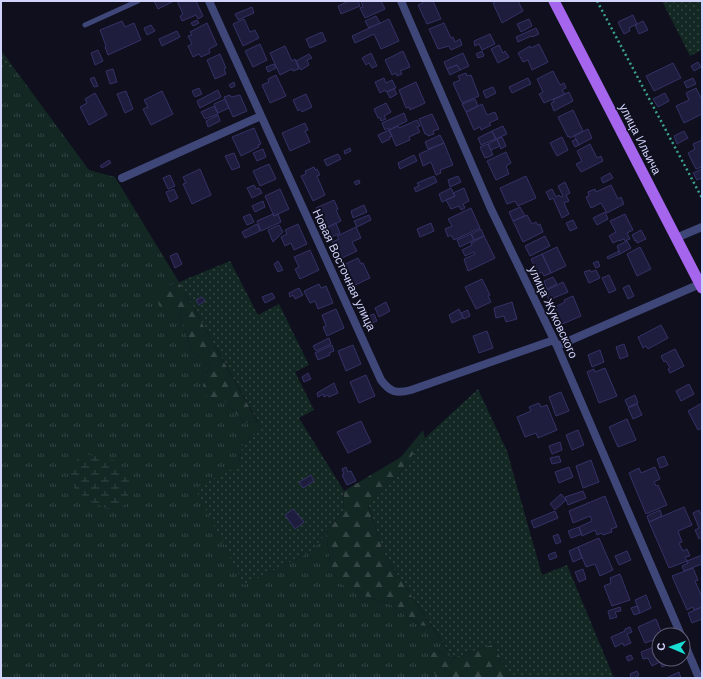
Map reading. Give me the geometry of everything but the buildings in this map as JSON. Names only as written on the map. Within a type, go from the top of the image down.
[{"type":"main road","name":"улица Ильича","points":[[554,1],[701,286]]},
{"type":"street","name":"Новая Восточная улица","points":[[209,1],[381,380],[394,392],[411,390],[555,343],[701,286]]},
{"type":"street","name":"улица Жуковского","points":[[401,1],[491,209],[555,343],[678,627]]},
{"type":"street","points":[[122,178],[261,116]]},
{"type":"street","points":[[676,238],[702,226]]},
{"type":"street","points":[[691,659],[699,678]]},
{"type":"lane","points":[[85,25],[138,1]]},
{"type":"path","points":[[597,1],[702,198]]},
{"type":"green space","points":[[662,1],[702,1],[702,50],[690,56]]},
{"type":"green space","points":[[1,50],[14,68],[1,68]]},
{"type":"green space","points":[[1,68],[14,68],[89,170],[115,177],[179,282],[157,291],[179,314],[192,351],[210,365],[203,385],[225,402],[245,423],[257,421],[263,429],[243,444],[238,466],[244,584],[312,551],[326,533],[330,562],[367,597],[390,604],[419,625],[432,627],[453,658],[438,651],[436,678],[1,678]]},
{"type":"green space","points":[[230,261],[258,315],[279,304],[309,365],[295,372],[314,410],[299,418],[344,491],[343,511],[312,551],[244,585],[195,488],[238,466],[243,444],[262,429],[179,282]]},
{"type":"green space","points":[[179,282],[257,421],[245,423],[225,402],[208,401],[203,385],[210,365],[192,351],[179,314],[159,306],[156,291]]},
{"type":"green space","points":[[478,389],[507,451],[542,575],[567,565],[614,678],[510,678],[494,644],[453,658],[384,554],[368,505],[398,475],[425,438]]},
{"type":"green space","points":[[423,430],[425,438],[398,475],[368,506],[384,554],[432,627],[419,625],[390,604],[367,597],[339,583],[330,562],[326,533],[343,511],[344,491],[401,457]]},
{"type":"green space","points":[[86,454],[116,461],[128,476],[130,486],[126,504],[118,509],[108,509],[90,502],[75,489],[71,480],[71,470],[74,462]]},
{"type":"green space","points":[[494,644],[510,678],[436,678],[428,654],[438,651],[453,658]]}]
